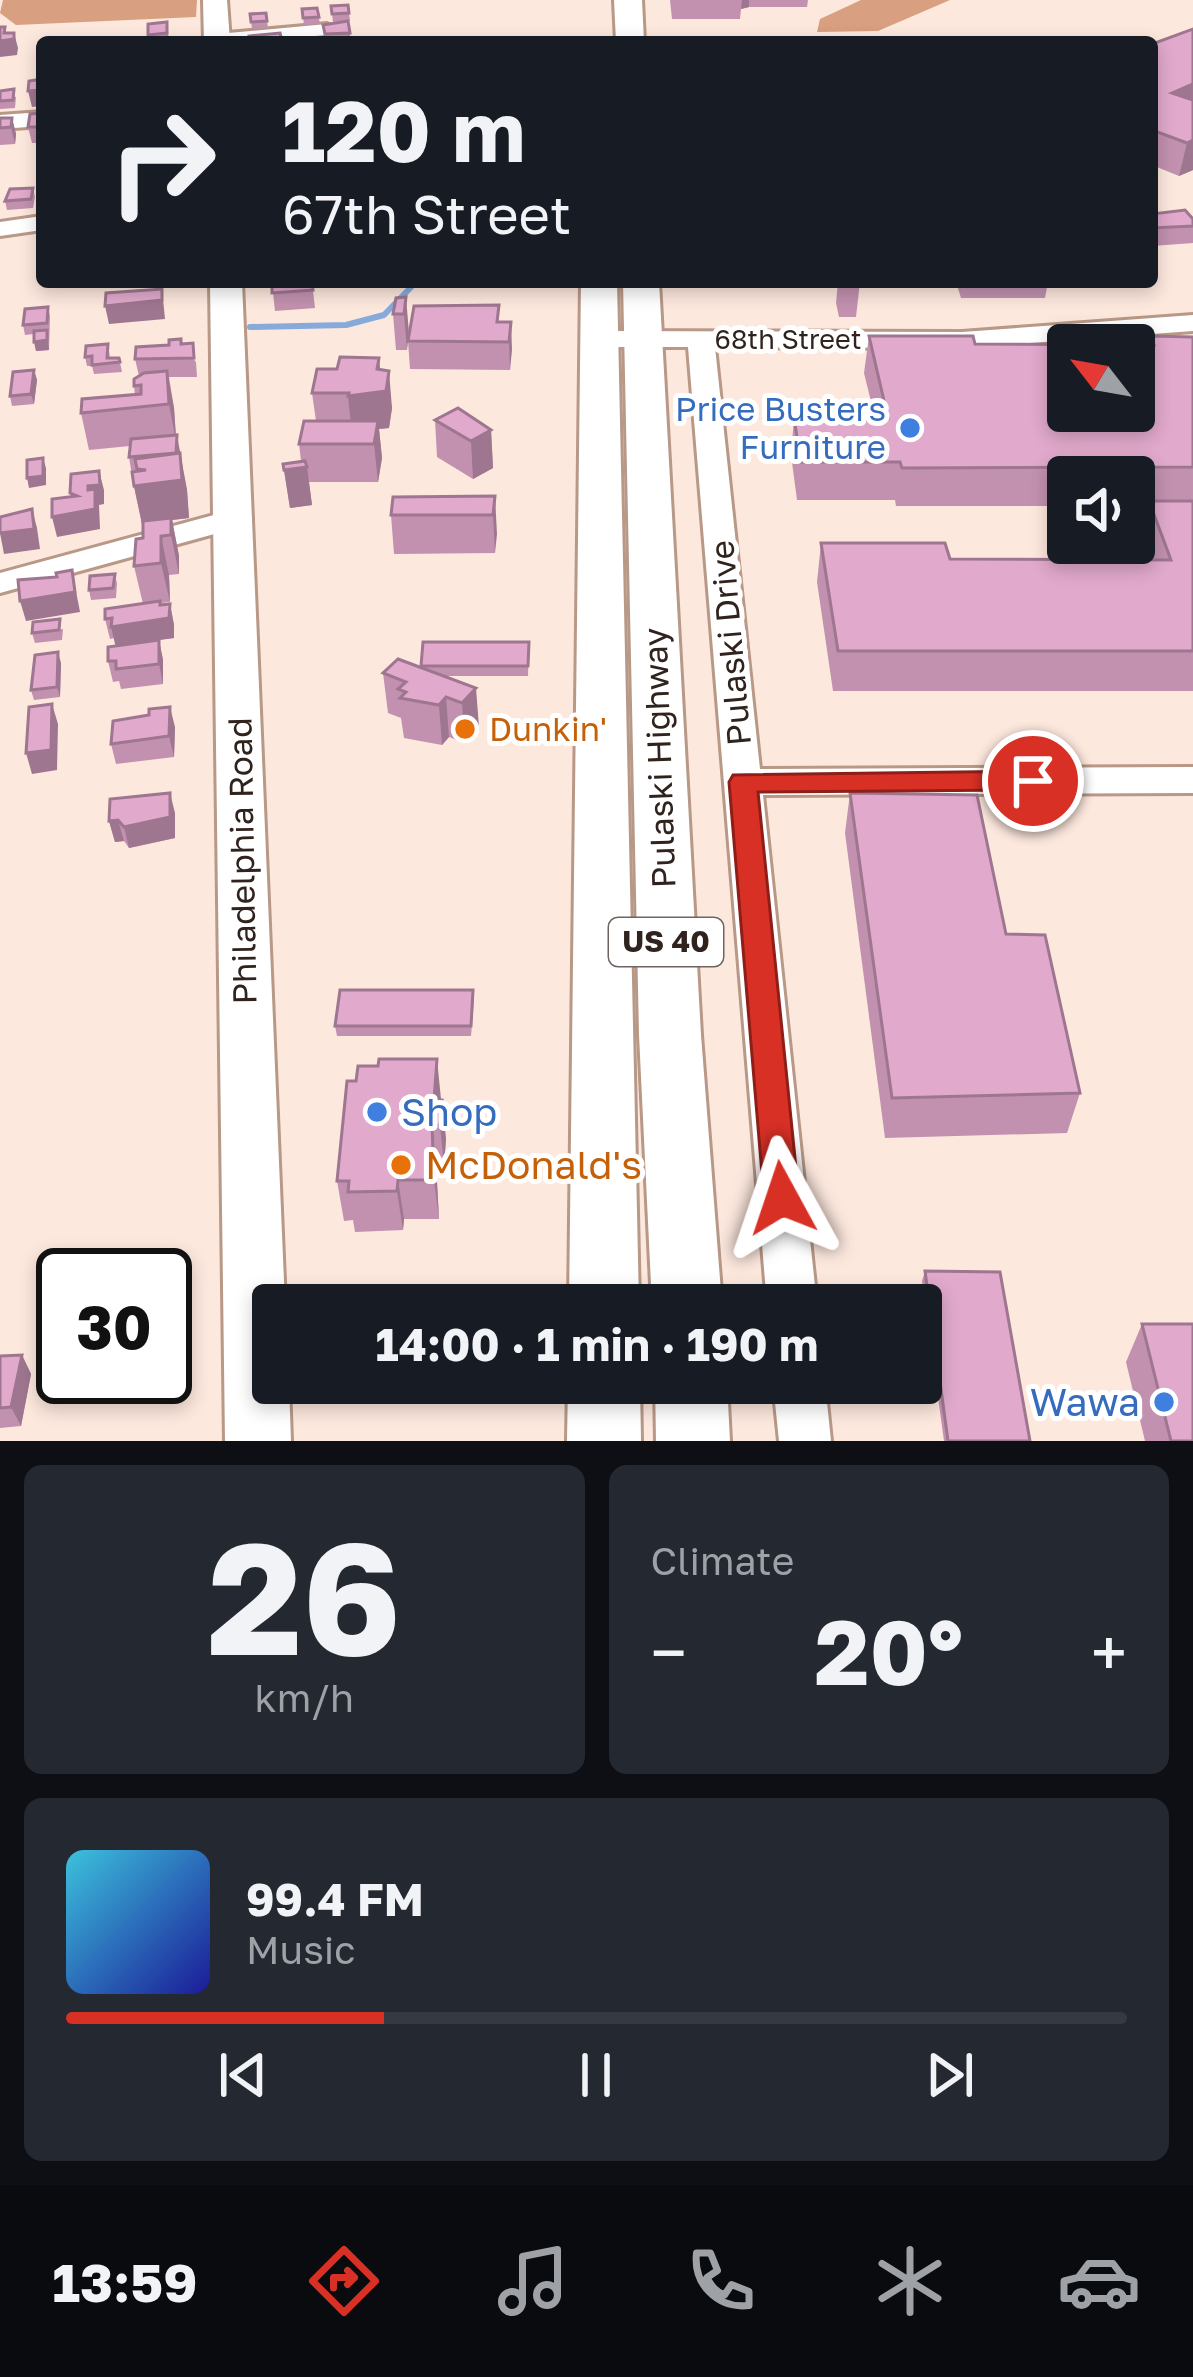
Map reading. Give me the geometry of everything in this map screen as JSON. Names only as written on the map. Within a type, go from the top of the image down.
[{"type":"highway","points":[[628,0],[630,36]]},
{"type":"highway","name":"Pulaski Highway","points":[[601,288],[621,339],[686,1284]]},
{"type":"highway","name":"Pulaski Highway","points":[[604,1284],[621,339],[638,288]]},
{"type":"highway","points":[[604,1404],[604,1441]]},
{"type":"highway","points":[[692,1404],[693,1441]]},
{"type":"main road","points":[[215,0],[217,36]]},
{"type":"main road","name":"Philadelphia Road","points":[[226,288],[258,1441]]},
{"type":"street","points":[[267,36],[327,30]]},
{"type":"street","points":[[0,122],[36,119]]},
{"type":"street","points":[[0,229],[36,224]]},
{"type":"street","name":"68th Street","points":[[621,339],[1037,338],[1193,323]]},
{"type":"street","name":"Pulaski Drive","points":[[701,340],[790,1284]]},
{"type":"street","points":[[0,583],[236,518]]},
{"type":"street","points":[[743,782],[1193,780]]},
{"type":"street","points":[[801,1404],[805,1441]]},
{"type":"shaded area","points":[[3,0],[197,0],[196,17],[16,25],[0,13]]},
{"type":"shaded area","points":[[861,0],[950,0],[878,31],[817,32],[820,19]]},
{"type":"building","points":[[348,5],[349,13],[332,14],[331,6]]},
{"type":"building","points":[[317,8],[319,17],[303,18],[302,9]]},
{"type":"building","points":[[266,13],[267,21],[251,22],[250,14]]},
{"type":"building","points":[[348,21],[350,33],[325,34],[323,25]]},
{"type":"building","points":[[167,22],[167,33],[148,35],[148,24]]},
{"type":"building","points":[[0,27],[5,27],[4,33],[14,33],[14,39],[0,41]]},
{"type":"building","points":[[1193,29],[1193,84],[1172,93],[1193,100],[1193,140],[1187,143],[1158,132],[1158,42]]},
{"type":"building","points":[[14,89],[13,100],[0,101],[0,91]]},
{"type":"building","points":[[30,114],[36,114],[36,127],[28,127]]},
{"type":"building","points":[[0,118],[12,118],[11,127],[0,128]]},
{"type":"building","points":[[33,188],[31,199],[5,201],[10,189]]},
{"type":"building","points":[[1185,210],[1193,226],[1158,228],[1158,213]]},
{"type":"building","points":[[272,288],[313,290],[272,293]]},
{"type":"building","points":[[162,289],[162,300],[105,306],[106,293]]},
{"type":"building","points":[[406,297],[404,314],[393,314],[396,298]]},
{"type":"building","points":[[499,305],[497,322],[511,322],[509,342],[408,341],[414,306]]},
{"type":"building","points":[[48,307],[47,323],[23,325],[25,309]]},
{"type":"building","points":[[47,330],[47,340],[34,342],[34,331]]},
{"type":"building","points":[[869,336],[973,336],[975,344],[1047,344],[1047,432],[1155,432],[1155,336],[1193,337],[1193,467],[1155,467],[1155,456],[1047,456],[1047,468],[902,468],[900,462],[801,462],[794,418],[888,418]]},
{"type":"building","points":[[181,339],[181,344],[193,343],[194,358],[135,359],[136,347],[169,345],[169,340]]},
{"type":"building","points":[[108,344],[107,358],[120,362],[92,365],[92,356],[85,357],[86,346]]},
{"type":"building","points":[[340,357],[379,358],[377,369],[389,371],[386,391],[348,396],[312,393],[317,369],[337,369]]},
{"type":"building","points":[[34,370],[31,394],[10,396],[13,372]]},
{"type":"building","points":[[167,371],[169,404],[81,413],[82,399],[141,394],[141,385],[134,386],[134,379]]},
{"type":"building","points":[[458,408],[491,430],[471,441],[435,420]]},
{"type":"building","points":[[304,421],[378,421],[374,444],[299,444]]},
{"type":"building","points":[[177,435],[176,453],[129,457],[131,439]]},
{"type":"building","points":[[180,453],[182,480],[134,486],[132,472],[146,470],[137,469],[135,459]]},
{"type":"building","points":[[43,458],[43,476],[27,478],[27,460]]},
{"type":"building","points":[[305,461],[307,467],[284,470],[283,464]]},
{"type":"building","points":[[99,471],[100,485],[88,486],[88,490],[95,489],[95,509],[52,517],[52,499],[77,496],[70,493],[71,474]]},
{"type":"building","points":[[495,496],[493,515],[391,515],[393,497]]},
{"type":"building","points":[[1155,501],[1193,501],[1193,651],[838,651],[821,543],[945,543],[950,559],[1047,559],[1047,564],[1171,560],[1155,517]]},
{"type":"building","points":[[32,509],[34,529],[0,533],[0,517]]},
{"type":"building","points":[[171,518],[171,535],[161,536],[161,563],[134,566],[143,521]]},
{"type":"building","points":[[72,570],[75,592],[20,601],[18,580],[57,577],[56,573]]},
{"type":"building","points":[[115,574],[113,588],[89,590],[90,576]]},
{"type":"building","points":[[160,601],[160,605],[170,604],[169,618],[111,627],[112,618],[105,619],[105,609]]},
{"type":"building","points":[[60,619],[59,630],[32,633],[33,622]]},
{"type":"building","points":[[159,640],[159,664],[116,669],[116,661],[108,661],[108,647]]},
{"type":"building","points":[[423,642],[529,642],[528,666],[421,666]]},
{"type":"building","points":[[58,652],[57,687],[31,690],[35,655]]},
{"type":"building","points":[[398,659],[476,688],[462,703],[446,697],[439,705],[400,698],[406,692],[398,689],[406,682],[383,673]]},
{"type":"building","points":[[52,704],[51,750],[26,753],[29,707]]},
{"type":"building","points":[[170,707],[169,736],[111,744],[113,721]]},
{"type":"building","points":[[170,793],[170,817],[124,827],[118,820],[109,821],[110,799]]},
{"type":"building","points":[[850,793],[977,795],[1006,934],[1045,935],[1080,1093],[892,1098]]},
{"type":"building","points":[[340,990],[473,990],[471,1026],[335,1026]]},
{"type":"building","points":[[379,1059],[437,1059],[434,1100],[442,1100],[440,1125],[432,1125],[434,1180],[398,1180],[397,1191],[348,1192],[349,1181],[337,1181],[347,1081],[356,1081],[358,1066],[378,1066]]},
{"type":"building","name":"Wawa","points":[[925,1271],[1000,1272],[1030,1441],[948,1441],[942,1397],[942,1284],[927,1284]]},
{"type":"building","points":[[1142,1324],[1193,1324],[1193,1441],[1171,1441]]},
{"type":"building","points":[[22,1355],[11,1407],[0,1408],[0,1356]]},
{"type":"waterway","points":[[250,327],[346,325],[384,315],[410,288]]},
{"type":"place","name":"Price Busters Furniture","points":[[910,428]]},
{"type":"place","name":"Dunkin'","points":[[465,729]]},
{"type":"place","name":"Shop","points":[[377,1112]]},
{"type":"place","name":"McDonald's","points":[[401,1165]]},
{"type":"place","name":"Wawa","points":[[1164,1402]]},
{"type":"route","points":[[782,1198],[743,782],[1033,781]]}]
